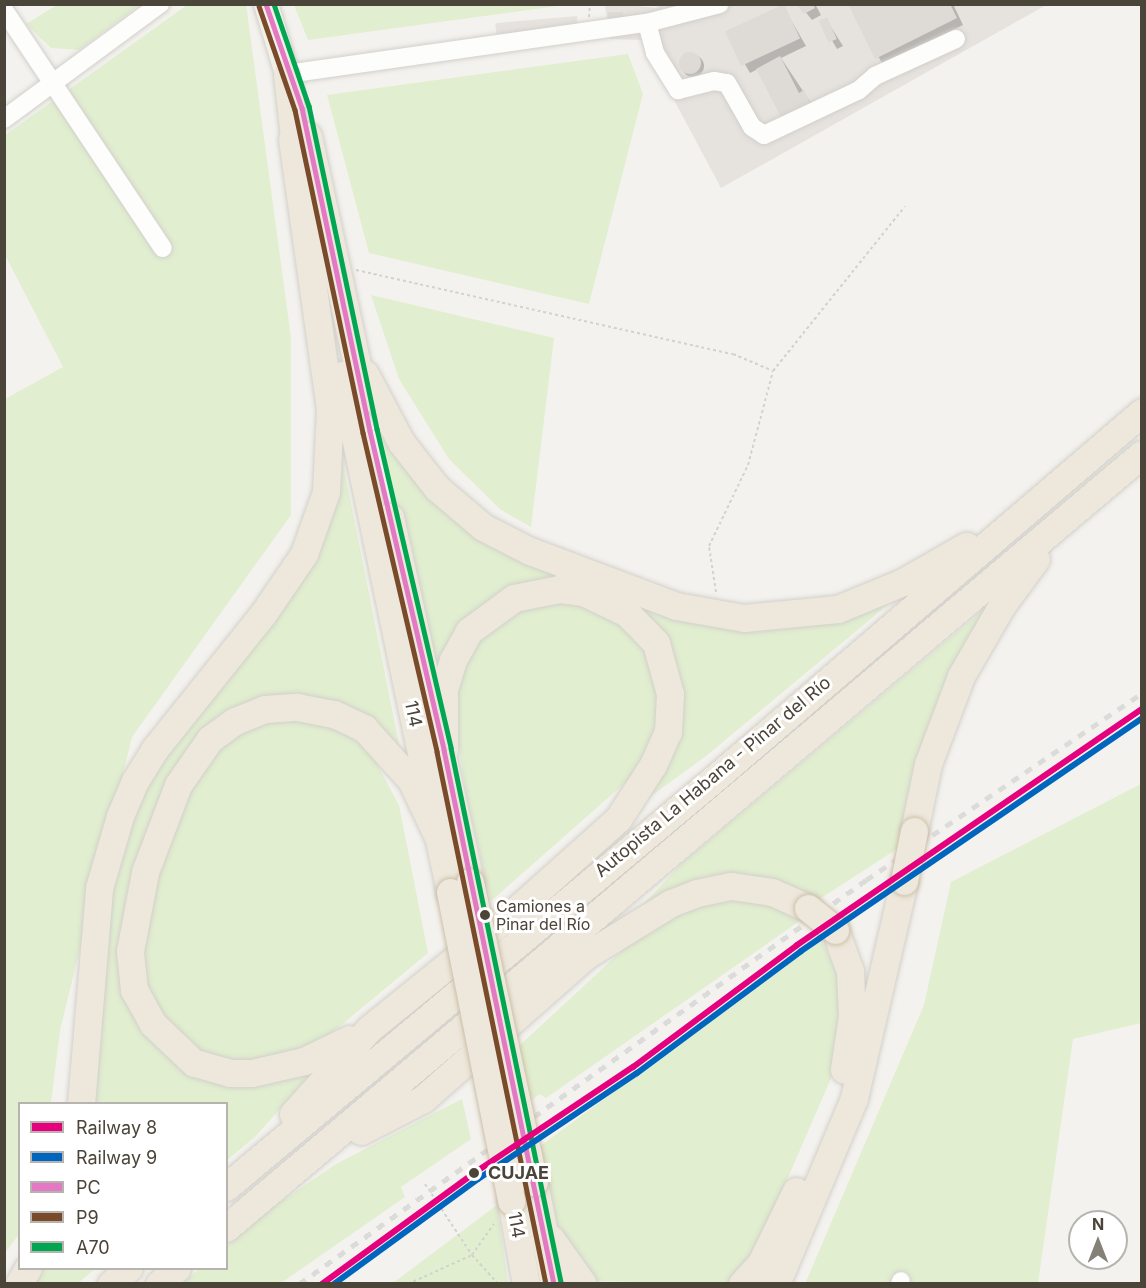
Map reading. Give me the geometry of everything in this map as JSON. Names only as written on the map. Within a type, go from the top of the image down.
[{"type":"highway","name":"114","points":[[287,74],[292,140],[439,839],[460,887],[544,1224],[554,1284]]},
{"type":"highway","name":"114","points":[[287,74],[302,108],[353,348],[444,750],[460,887],[511,1201],[526,1277]]},
{"type":"highway","points":[[81,1102],[99,888],[120,816],[154,750],[263,614],[304,554],[326,492],[330,409],[292,140]]},
{"type":"highway","points":[[353,348],[379,406],[401,442],[437,488],[483,526],[530,550],[646,595],[721,615],[782,617],[838,609],[903,582],[1024,512]]},
{"type":"highway","name":"Autopista La Habana - Pinar del Río","points":[[228,1183],[708,783],[1142,412]]},
{"type":"highway","name":"Autopista La Habana - Pinar del Río","points":[[228,1226],[318,1154],[1142,454]]},
{"type":"highway","points":[[776,1284],[854,1098],[904,881],[928,764],[961,676],[1002,605],[1066,518]]},
{"type":"highway","points":[[228,1183],[369,1029],[560,872],[618,819],[652,765],[668,732],[672,713],[667,676],[656,643],[648,632],[610,602],[583,592],[559,589],[514,598],[469,631],[447,673],[444,750]]},
{"type":"highway","points":[[369,1029],[304,1061],[252,1073],[230,1073],[194,1063],[153,1024],[134,990],[130,951],[145,872],[170,804],[190,765],[223,729],[265,708],[297,707],[334,714],[364,728],[411,780],[439,839]]},
{"type":"highway","points":[[560,872],[708,783]]},
{"type":"highway","points":[[318,1154],[423,1099],[585,956],[648,916],[697,893],[731,886],[772,892],[808,908],[835,930],[850,971],[852,1016],[847,1058],[836,1100],[786,1213],[758,1284]]},
{"type":"highway","points":[[585,956],[614,903]]},
{"type":"highway","points":[[742,1284],[761,1263],[786,1213]]},
{"type":"highway","points":[[544,1224],[555,1248],[584,1284]]},
{"type":"highway","points":[[19,1284],[27,1270]]},
{"type":"highway","points":[[111,1284],[128,1270]]},
{"type":"highway","points":[[159,1284],[176,1270]]},
{"type":"main road","name":"114","points":[[266,4],[287,74]]},
{"type":"street","points":[[4,118],[160,4]]},
{"type":"street","points":[[287,74],[647,23],[680,10],[720,4]]},
{"type":"street","points":[[4,10],[163,248]]},
{"type":"street","points":[[647,23],[652,47],[670,83],[678,90],[721,80],[727,83],[752,127],[764,135],[859,90],[875,76],[956,39]]},
{"type":"path","points":[[721,615],[709,546],[748,465],[773,371],[905,206]]},
{"type":"path","points":[[336,265],[733,354],[773,371]]},
{"type":"path","points":[[425,1184],[472,1255],[498,1284]]},
{"type":"path","points":[[408,1284],[472,1255],[511,1201]]},
{"type":"shaded area","points":[[621,4],[656,8],[662,4],[1046,5],[721,188],[642,40],[610,39],[605,6]]},
{"type":"shaded area","points":[[958,5],[1023,5],[1025,8],[973,35]]},
{"type":"shaded area","points":[[577,16],[578,27],[496,34],[495,23]]},
{"type":"green space","points":[[246,4],[291,338],[291,515],[132,737],[60,1030],[51,1102],[18,1102],[18,1235],[5,1253],[5,399],[63,367],[5,255],[4,136],[187,5]]},
{"type":"green space","points":[[57,5],[140,5],[79,50],[51,48],[26,24]]},
{"type":"green space","points":[[294,5],[565,5],[308,40]]},
{"type":"green space","points":[[628,54],[643,94],[589,304],[369,253],[327,95]]},
{"type":"green space","points":[[371,295],[554,338],[531,527],[501,510],[449,459],[399,379]]},
{"type":"green space","points":[[375,417],[450,511],[694,619],[903,592],[706,756],[636,807],[679,709],[628,602],[519,587],[438,677]]},
{"type":"green space","points":[[340,449],[404,769],[309,697],[198,742],[122,957],[185,1069],[326,1057],[255,1137],[228,1159],[228,1102],[89,1102],[110,877],[144,788],[179,733],[310,563]]},
{"type":"green space","points":[[561,601],[593,606],[630,626],[648,649],[662,687],[659,729],[634,775],[491,901],[468,804],[451,700],[458,666],[480,633],[509,611]]},
{"type":"green space","points":[[990,604],[900,847],[815,902],[787,885],[640,908],[682,863]]},
{"type":"green space","points":[[287,715],[332,723],[371,753],[399,805],[428,953],[328,1036],[282,1059],[226,1063],[187,1046],[153,1010],[142,974],[144,906],[190,781],[213,751],[244,726]]},
{"type":"green space","points":[[1141,784],[1141,1023],[1073,1039],[1038,1283],[805,1284],[924,1005],[951,882]]},
{"type":"green space","points":[[734,897],[762,899],[804,918],[546,1098],[540,1094],[529,1102],[519,1046],[629,944],[678,914]]},
{"type":"green space","points":[[821,939],[840,981],[845,1025],[832,1076],[760,1242],[737,1277],[728,1284],[592,1281],[554,1225],[539,1147]]},
{"type":"green space","points":[[462,1099],[471,1139],[401,1187],[405,1197],[281,1283],[181,1284],[198,1270],[228,1270],[228,1244],[267,1211],[336,1164]]},
{"type":"green space","points":[[497,1205],[508,1283],[393,1283]]},
{"type":"green space","points":[[34,1270],[94,1270],[78,1283],[27,1284]]},
{"type":"building","points":[[784,4],[800,38],[741,66],[725,31]]},
{"type":"building","points":[[796,4],[813,4],[815,8],[804,14]]},
{"type":"building","points":[[848,4],[950,4],[957,18],[875,59]]},
{"type":"building","points":[[608,12],[623,12],[623,22],[608,22]]},
{"type":"building","points":[[827,17],[837,39],[829,43],[819,21]]},
{"type":"building","points":[[690,52],[698,55],[701,63],[698,71],[690,74],[682,71],[679,63],[682,55]]},
{"type":"building","points":[[780,56],[799,93],[804,90],[811,105],[782,119],[756,69]]},
{"type":"railway","points":[[299,1284],[866,880],[1142,693]]},
{"type":"rail line","name":"8","points":[[322,1284],[474,1173],[633,1067],[797,945],[1142,709]]},
{"type":"rail line","name":"9","points":[[334,1284],[478,1179],[637,1073],[801,951],[1142,718]]},
{"type":"transit line","name":"PC","points":[[266,4],[302,108],[370,431],[444,750],[554,1284]]},
{"type":"transit line","name":"A70","points":[[274,4],[309,106],[377,429],[451,748],[561,1282]]},
{"type":"transit line","name":"P9","points":[[259,6],[295,110],[363,433],[437,752],[546,1284]]},
{"type":"place","name":"Camiones a Pinar del Río","points":[[485,915]]},
{"type":"place","name":"CUJAE","points":[[474,1173]]}]
